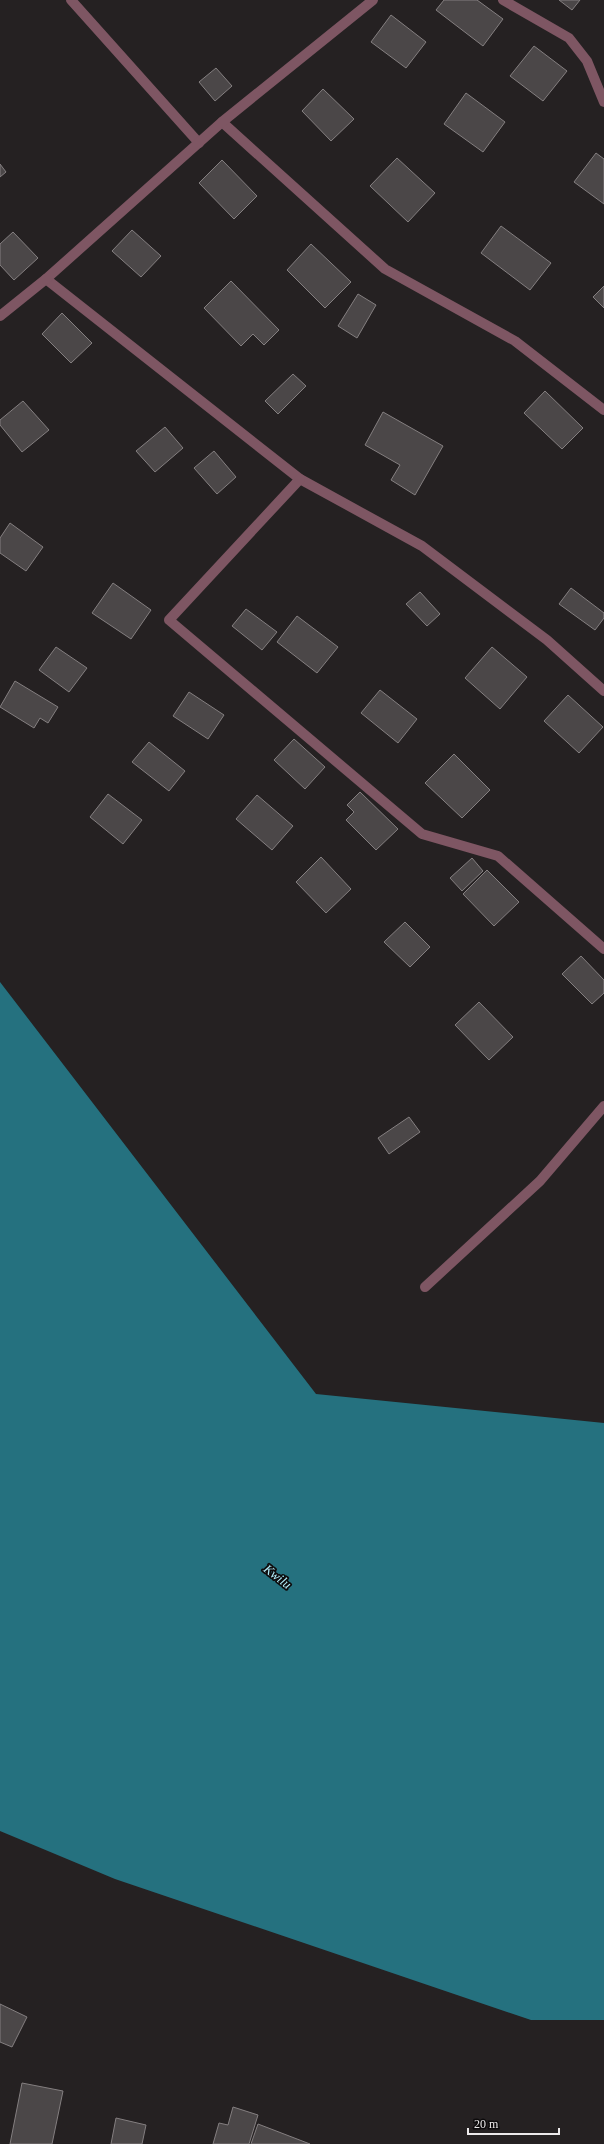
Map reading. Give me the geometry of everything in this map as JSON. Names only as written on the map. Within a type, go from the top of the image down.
[{"type":"street","points":[[71,0],[199,143]]},
{"type":"street","points":[[0,316],[46,279],[222,122],[373,0]]},
{"type":"street","points":[[502,0],[569,38],[587,61],[604,102]]},
{"type":"street","points":[[222,122],[385,269],[515,341],[604,410]]},
{"type":"street","points":[[46,279],[300,479],[422,546],[547,640],[604,691]]},
{"type":"street","points":[[300,479],[169,620],[422,834],[498,856],[604,949]]},
{"type":"street","points":[[425,1287],[540,1181],[604,1106]]},
{"type":"water","name":"Kwilu","points":[[0,982],[316,1394],[604,1423],[604,2020],[531,2020],[115,1879],[0,1831]]},
{"type":"building","points":[[444,0],[477,0],[503,19],[483,46],[436,10]]},
{"type":"building","points":[[559,0],[580,0],[572,10]]},
{"type":"building","points":[[391,15],[426,42],[406,68],[371,42]]},
{"type":"building","points":[[534,46],[567,71],[543,101],[510,76]]},
{"type":"building","points":[[216,68],[232,86],[215,101],[199,82]]},
{"type":"building","points":[[323,89],[354,119],[331,141],[302,111]]},
{"type":"building","points":[[466,93],[505,122],[483,152],[444,124]]},
{"type":"building","points":[[596,153],[604,159],[604,204],[574,182]]},
{"type":"building","points":[[397,158],[435,193],[408,222],[370,186]]},
{"type":"building","points":[[222,160],[257,196],[234,219],[199,183]]},
{"type":"building","points":[[0,164],[6,172],[0,177]]},
{"type":"building","points":[[501,226],[551,263],[530,290],[481,253]]},
{"type":"building","points":[[132,230],[161,256],[141,277],[112,251]]},
{"type":"building","points":[[13,232],[38,258],[14,280],[0,265],[0,244]]},
{"type":"building","points":[[311,244],[351,282],[325,308],[287,270]]},
{"type":"building","points":[[231,281],[279,330],[264,345],[253,334],[241,346],[204,308]]},
{"type":"building","points":[[604,286],[604,308],[593,297]]},
{"type":"building","points":[[358,294],[376,305],[357,338],[338,326]]},
{"type":"building","points":[[62,313],[92,343],[71,363],[42,334]]},
{"type":"building","points":[[293,374],[306,386],[278,414],[265,401]]},
{"type":"building","points":[[545,391],[583,428],[562,449],[524,413]]},
{"type":"building","points":[[23,401],[49,430],[22,452],[0,425],[0,420]]},
{"type":"building","points":[[383,412],[443,446],[415,495],[391,480],[400,465],[365,445]]},
{"type":"building","points":[[165,427],[183,448],[155,472],[136,451]]},
{"type":"building","points":[[214,451],[236,477],[217,494],[194,468]]},
{"type":"building","points":[[10,523],[43,547],[26,571],[0,553],[0,538]]},
{"type":"building","points":[[113,583],[151,610],[131,639],[92,613]]},
{"type":"building","points":[[571,588],[604,613],[604,618],[595,630],[559,604]]},
{"type":"building","points":[[420,592],[440,614],[427,626],[406,604]]},
{"type":"building","points":[[246,609],[277,632],[262,650],[232,626]]},
{"type":"building","points":[[297,616],[338,647],[317,673],[277,642]]},
{"type":"building","points":[[56,647],[87,668],[69,692],[39,670]]},
{"type":"building","points":[[492,647],[527,677],[500,709],[465,678]]},
{"type":"building","points":[[15,681],[58,707],[48,723],[40,718],[34,728],[0,707]]},
{"type":"building","points":[[380,690],[417,719],[398,743],[361,713]]},
{"type":"building","points":[[189,692],[224,715],[208,739],[173,716]]},
{"type":"building","points":[[568,695],[603,727],[579,753],[544,721]]},
{"type":"building","points":[[294,739],[325,767],[305,789],[274,760]]},
{"type":"building","points":[[149,742],[185,771],[169,791],[132,762]]},
{"type":"building","points":[[454,754],[490,790],[462,818],[425,783]]},
{"type":"building","points":[[360,792],[398,829],[376,850],[346,820],[354,812],[347,805]]},
{"type":"building","points":[[108,794],[142,820],[123,844],[90,817]]},
{"type":"building","points":[[257,795],[293,826],[272,850],[236,819]]},
{"type":"building","points":[[321,857],[351,889],[326,913],[296,882]]},
{"type":"building","points":[[472,858],[483,871],[462,891],[450,878]]},
{"type":"building","points":[[487,870],[519,902],[494,926],[463,894]]},
{"type":"building","points":[[405,922],[430,947],[410,967],[384,942]]},
{"type":"building","points":[[581,956],[604,980],[604,993],[592,1004],[562,974]]},
{"type":"building","points":[[479,1002],[513,1037],[489,1060],[455,1025]]},
{"type":"building","points":[[409,1117],[420,1132],[389,1154],[378,1138]]},
{"type":"building","points":[[0,2004],[27,2017],[12,2047],[0,2042]]},
{"type":"building","points":[[22,2083],[63,2091],[52,2144],[10,2144]]},
{"type":"building","points":[[233,2107],[258,2115],[249,2144],[213,2144],[219,2123],[228,2125]]},
{"type":"building","points":[[116,2118],[146,2125],[142,2144],[111,2144]]},
{"type":"building","points":[[258,2124],[310,2144],[251,2144]]}]
